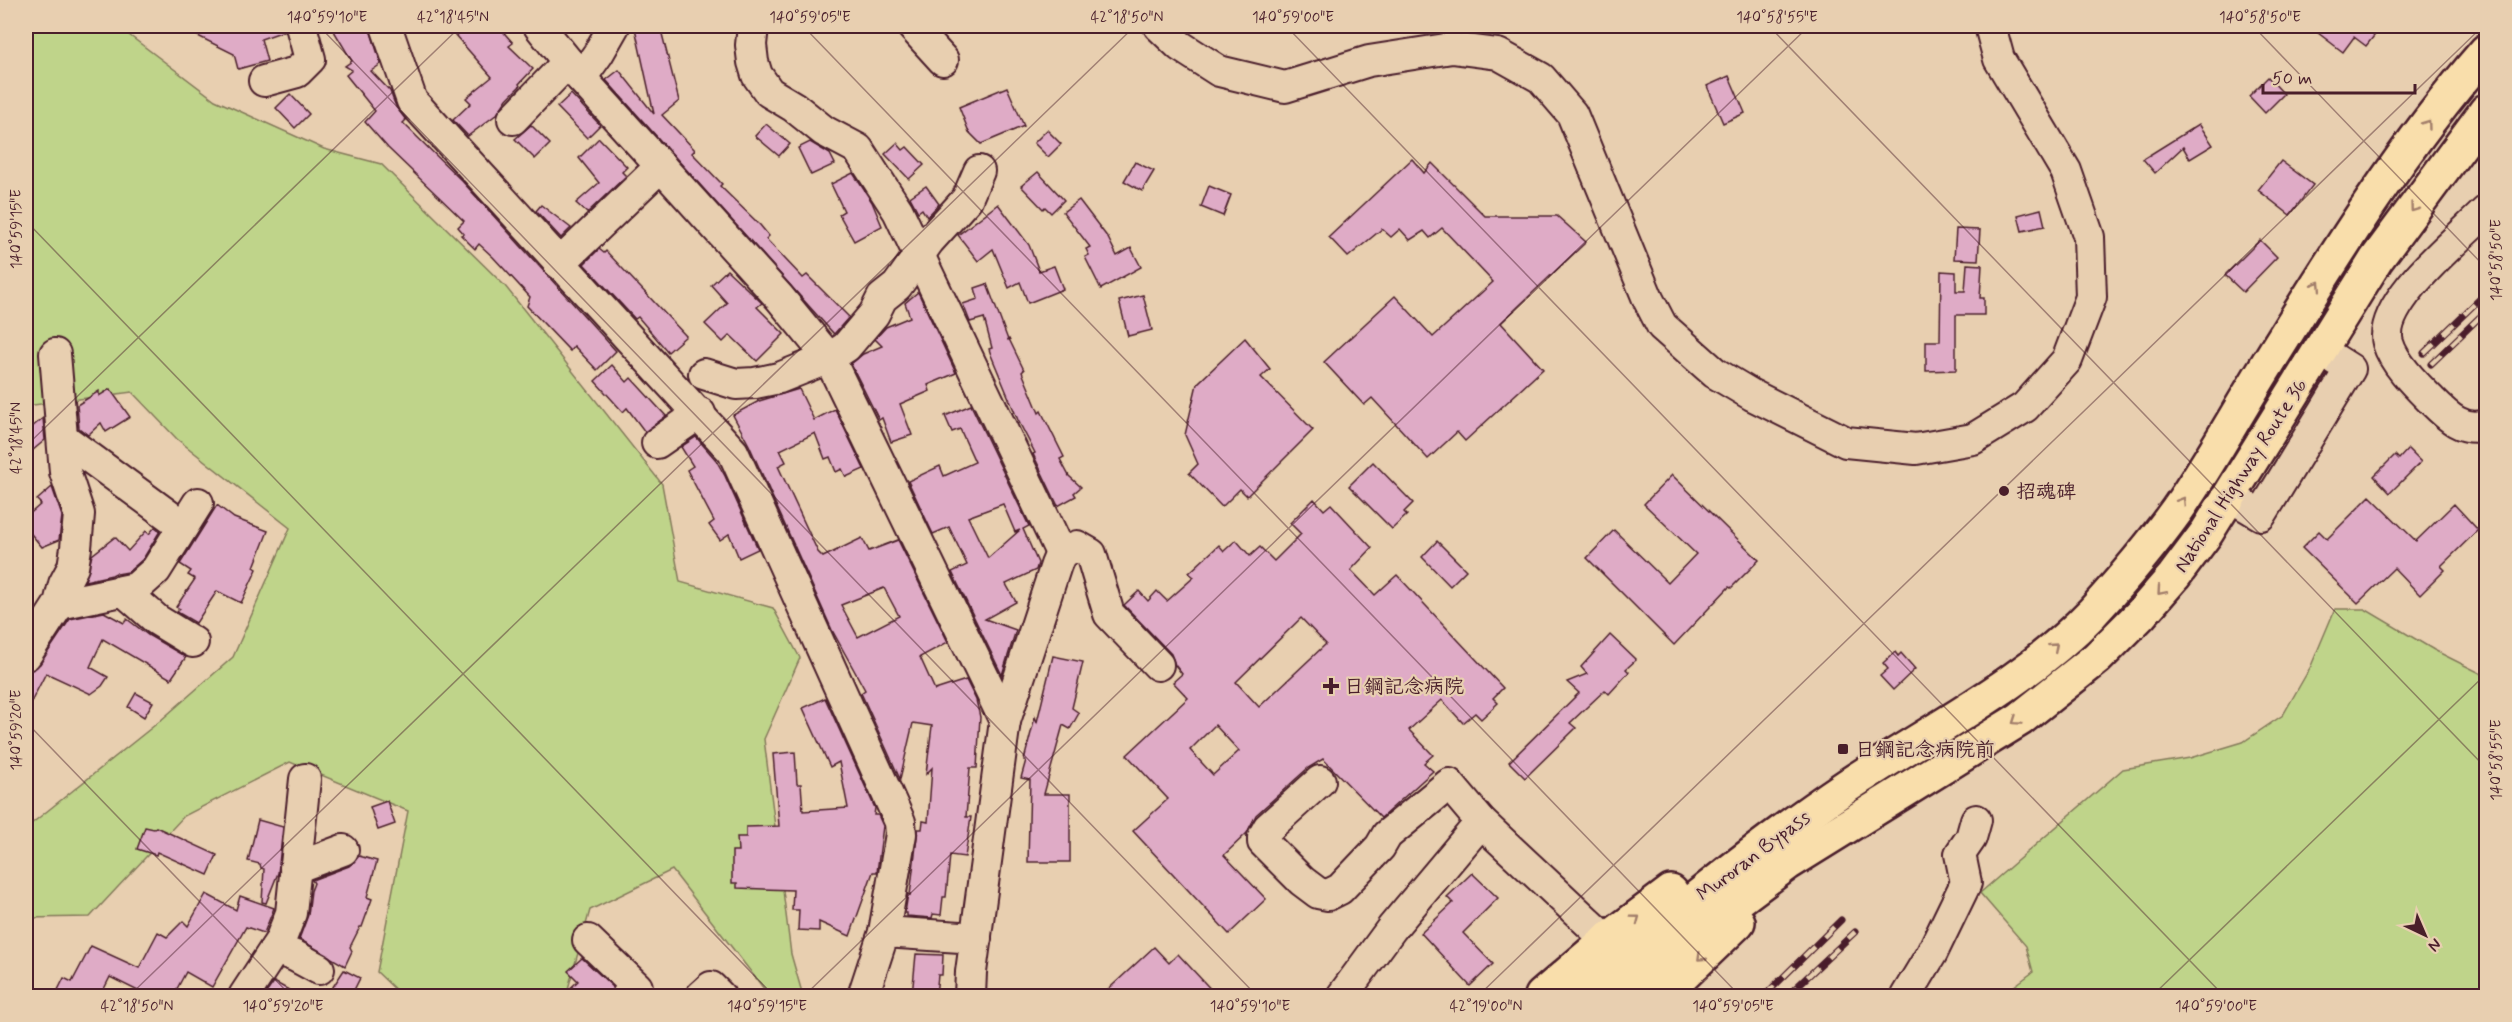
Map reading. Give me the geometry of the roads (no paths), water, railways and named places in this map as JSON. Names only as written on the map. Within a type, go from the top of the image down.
[{"type":"highway","name":"National Highway Route 36","points":[[1937,728],[2035,663],[2088,616],[2132,569],[2178,508],[2316,286],[2382,186],[2448,95],[2487,51]]},
{"type":"highway","name":"National Highway Route 36","points":[[1836,831],[1953,762],[2020,719],[2071,681],[2141,614],[2174,576],[2231,497],[2376,260],[2466,136],[2487,111]]},
{"type":"highway","name":"Muroran Bypass","points":[[1618,996],[1678,929],[1773,838],[1845,787],[1937,728]]},
{"type":"highway","points":[[1542,996],[1607,940],[1742,838],[1820,786],[1892,747],[1937,728]]},
{"type":"highway","name":"Muroran Bypass","points":[[1580,996],[1678,929],[1738,898],[1836,831]]},
{"type":"highway","points":[[1661,996],[1836,831]]},
{"type":"street","points":[[264,81],[297,72],[310,59],[301,26]]},
{"type":"street","points":[[386,26],[412,101],[559,264],[700,413],[733,452],[900,822],[901,834],[884,932],[863,996]]},
{"type":"street","points":[[538,26],[779,297],[829,358],[1005,721]]},
{"type":"street","points":[[513,119],[575,70],[614,26]]},
{"type":"street","points":[[753,26],[753,62],[757,75],[769,92],[794,107],[824,131],[858,149],[898,211],[1061,553],[1005,721],[970,996]]},
{"type":"street","points":[[912,26],[943,60]]},
{"type":"street","points":[[1159,26],[1180,46],[1219,71],[1285,87],[1369,61],[1452,48],[1498,54],[1541,78],[1572,114],[1648,299],[1662,326],[1715,373],[1752,395],[1846,442],[1916,449],[1973,439],[2025,407],[2067,360],[2091,297],[2089,237],[2066,171],[1999,60],[1990,26]]},
{"type":"street","points":[[559,264],[661,166]]},
{"type":"street","points":[[704,374],[736,384],[779,378],[829,358],[854,340],[874,314],[882,298],[897,286],[919,255],[967,199],[979,171]]},
{"type":"street","points":[[2487,211],[2418,277],[2391,317],[2388,341],[2396,359],[2449,418],[2475,428],[2487,425]]},
{"type":"street","points":[[26,655],[59,604],[64,584],[73,567],[79,514],[65,472],[55,354]]},
{"type":"street","points":[[657,443],[700,413]]},
{"type":"street","points":[[59,604],[136,588],[156,570],[191,515],[63,438]]},
{"type":"street","points":[[1061,553],[1077,546],[1091,554],[1109,614],[1158,665]]},
{"type":"street","points":[[124,591],[157,620],[193,642]]},
{"type":"street","points":[[244,996],[275,950],[291,913],[305,779]]},
{"type":"street","points":[[1320,781],[1268,828],[1263,837],[1263,842],[1318,893],[1328,895],[1340,889],[1380,847],[1386,835],[1449,784],[1481,822],[1607,940]]},
{"type":"street","points":[[1906,996],[1932,953],[1966,883],[1960,854],[1971,838],[1976,820]]},
{"type":"street","points":[[1342,996],[1392,928],[1481,822]]},
{"type":"street","points":[[295,868],[343,850]]},
{"type":"street","points":[[884,932],[976,938]]},
{"type":"street","points":[[588,940],[637,987],[627,996]]},
{"type":"street","points":[[275,950],[295,956],[319,969]]},
{"type":"street","points":[[701,996],[711,987],[720,996]]},
{"type":"railway","points":[[2424,353],[2486,293]]},
{"type":"railway","points":[[2431,364],[2486,311]]},
{"type":"railway","points":[[1764,996],[1841,920]]},
{"type":"railway","points":[[1787,996],[1855,932]]},
{"type":"place","name":"招魂碑","points":[[2004,491]]},
{"type":"place","name":"日鋼記念病院","points":[[1331,686]]},
{"type":"place","name":"日鋼記念病院前","points":[[1843,749]]}]
